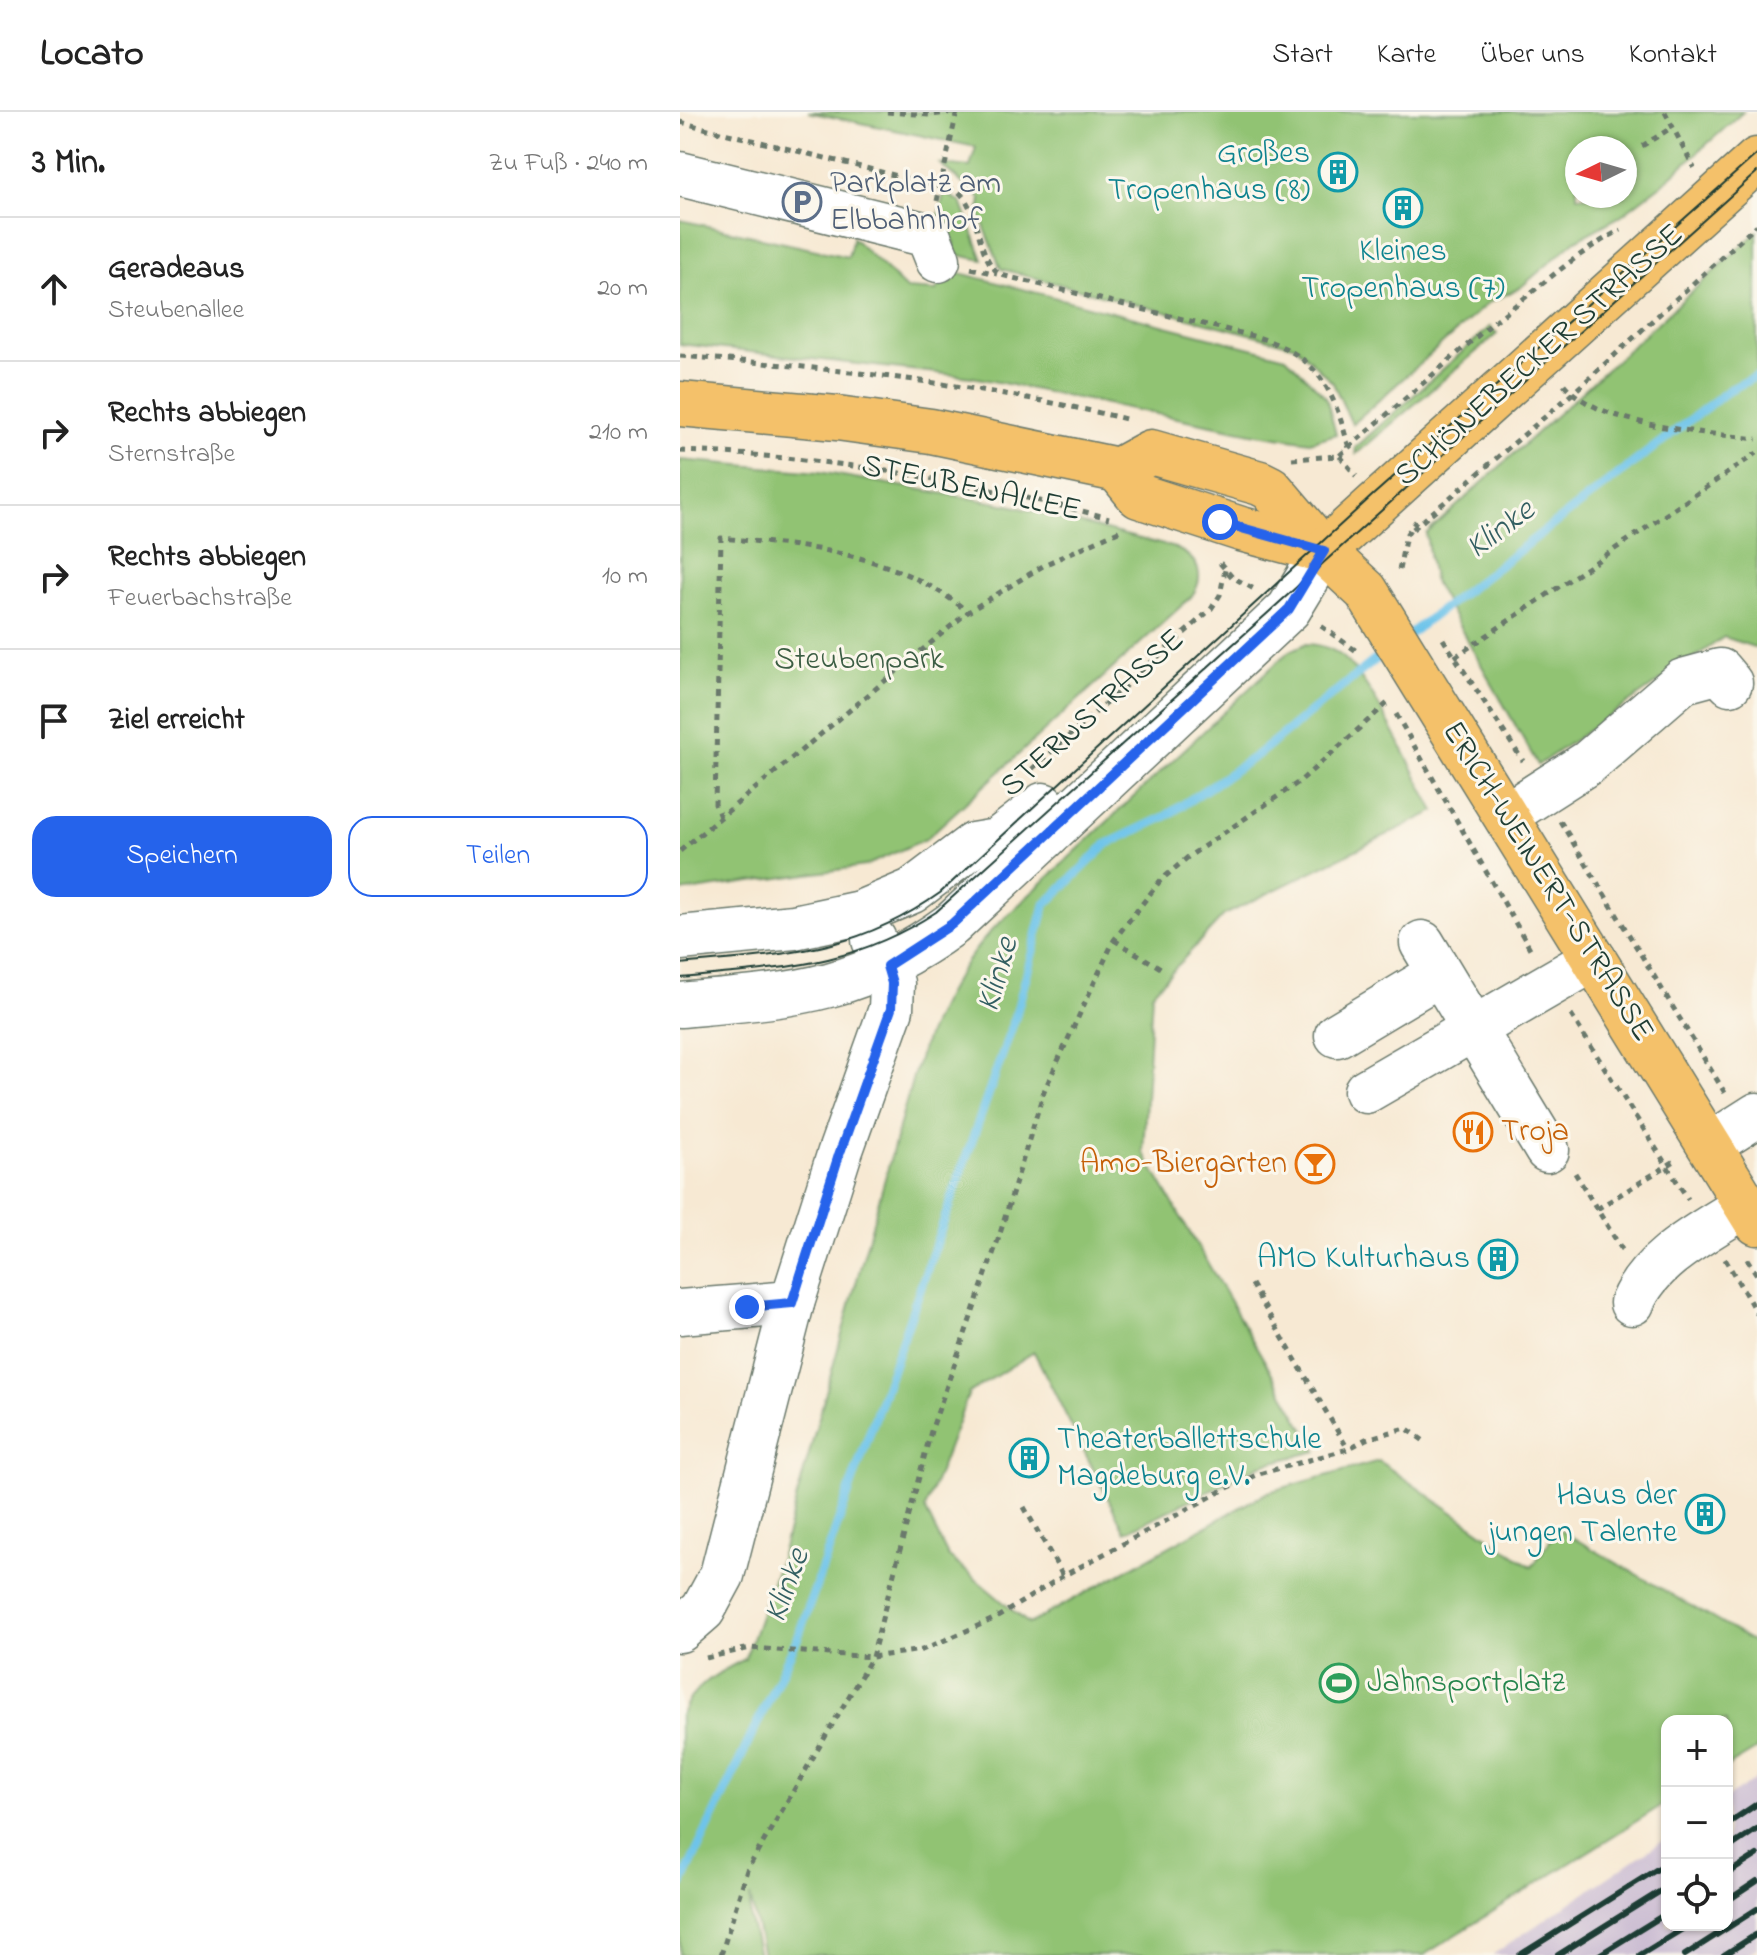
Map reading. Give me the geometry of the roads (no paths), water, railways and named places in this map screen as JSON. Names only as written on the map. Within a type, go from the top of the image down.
[{"type":"main road","name":"SCHÖNEBECKER STRASSE","points":[[1324,551],[1757,160]]},
{"type":"main road","name":"STEUBENALLEE","points":[[680,404],[837,418],[931,431],[1118,470],[1151,452],[1270,488],[1324,551]]},
{"type":"main road","name":"ERICH-WEINERT-STRASSE","points":[[1324,551],[1366,591],[1398,640],[1594,959],[1697,1150],[1751,1214]]},
{"type":"street","points":[[680,174],[928,235],[938,260]]},
{"type":"street","points":[[680,938],[794,927],[860,913],[912,891],[973,845],[997,841],[1027,819],[1324,551]]},
{"type":"street","name":"STERNSTRASSE","points":[[680,1005],[796,994],[887,966],[952,924],[1289,609],[1324,551]]},
{"type":"street","points":[[1506,815],[1589,762],[1683,681],[1720,671],[1730,683]]},
{"type":"street","points":[[690,1644],[703,1610],[719,1584],[792,1303],[839,1155],[891,1009],[892,983],[887,966],[860,913]]},
{"type":"street","points":[[1337,1035],[1431,958],[1472,1029],[1561,1162]]},
{"type":"street","points":[[1366,1091],[1594,959]]},
{"type":"street","points":[[1697,1150],[1744,1109]]},
{"type":"street","points":[[1632,1303],[1641,1281],[1696,1237],[1751,1214]]},
{"type":"street","points":[[680,1312],[792,1303]]},
{"type":"waterway","name":"Klinke","points":[[1407,636],[1729,390],[1757,376]]},
{"type":"waterway","name":"Klinke","points":[[680,1887],[798,1637],[1015,1018],[1045,905],[1107,844],[1166,816],[1257,755],[1389,649]]},
{"type":"tram line","points":[[680,964],[784,953],[846,940],[877,929],[940,893],[1373,495],[1757,154]]},
{"type":"tram line","points":[[680,978],[782,967],[843,955],[905,931],[936,912],[1757,172]]},
{"type":"railway","points":[[1733,1820],[1757,1804]]},
{"type":"railway","points":[[1733,1845],[1757,1829]]},
{"type":"railway","points":[[1733,1870],[1757,1855]]},
{"type":"railway","points":[[1520,1955],[1661,1867]]},
{"type":"railway","points":[[1733,1897],[1757,1881]]},
{"type":"railway","points":[[1558,1955],[1661,1891]]},
{"type":"railway","points":[[1685,1955],[1757,1909]]},
{"type":"railway","points":[[1599,1955],[1661,1917]]},
{"type":"railway","points":[[1640,1955],[1679,1931]]},
{"type":"railway","points":[[1724,1955],[1757,1934]]},
{"type":"place","name":"Großes Tropenhaus (8)","points":[[1338,172]]},
{"type":"place","name":"Parkplatz am Elbbahnhof","points":[[802,202]]},
{"type":"place","name":"Kleines Tropenhaus (7)","points":[[1403,208]]},
{"type":"place","name":"Troja","points":[[1473,1132]]},
{"type":"place","name":"Amo-Biergarten","points":[[1315,1164]]},
{"type":"place","name":"AMO Kulturhaus","points":[[1498,1259]]},
{"type":"place","name":"Theaterballettschule Magdeburg e.V.","points":[[1029,1458]]},
{"type":"place","name":"Haus der jungen Talente","points":[[1705,1514]]},
{"type":"place","name":"Jahnsportplatz","points":[[1339,1683]]},
{"type":"park label","name":"Steubenpark","points":[[859,660]]}]
